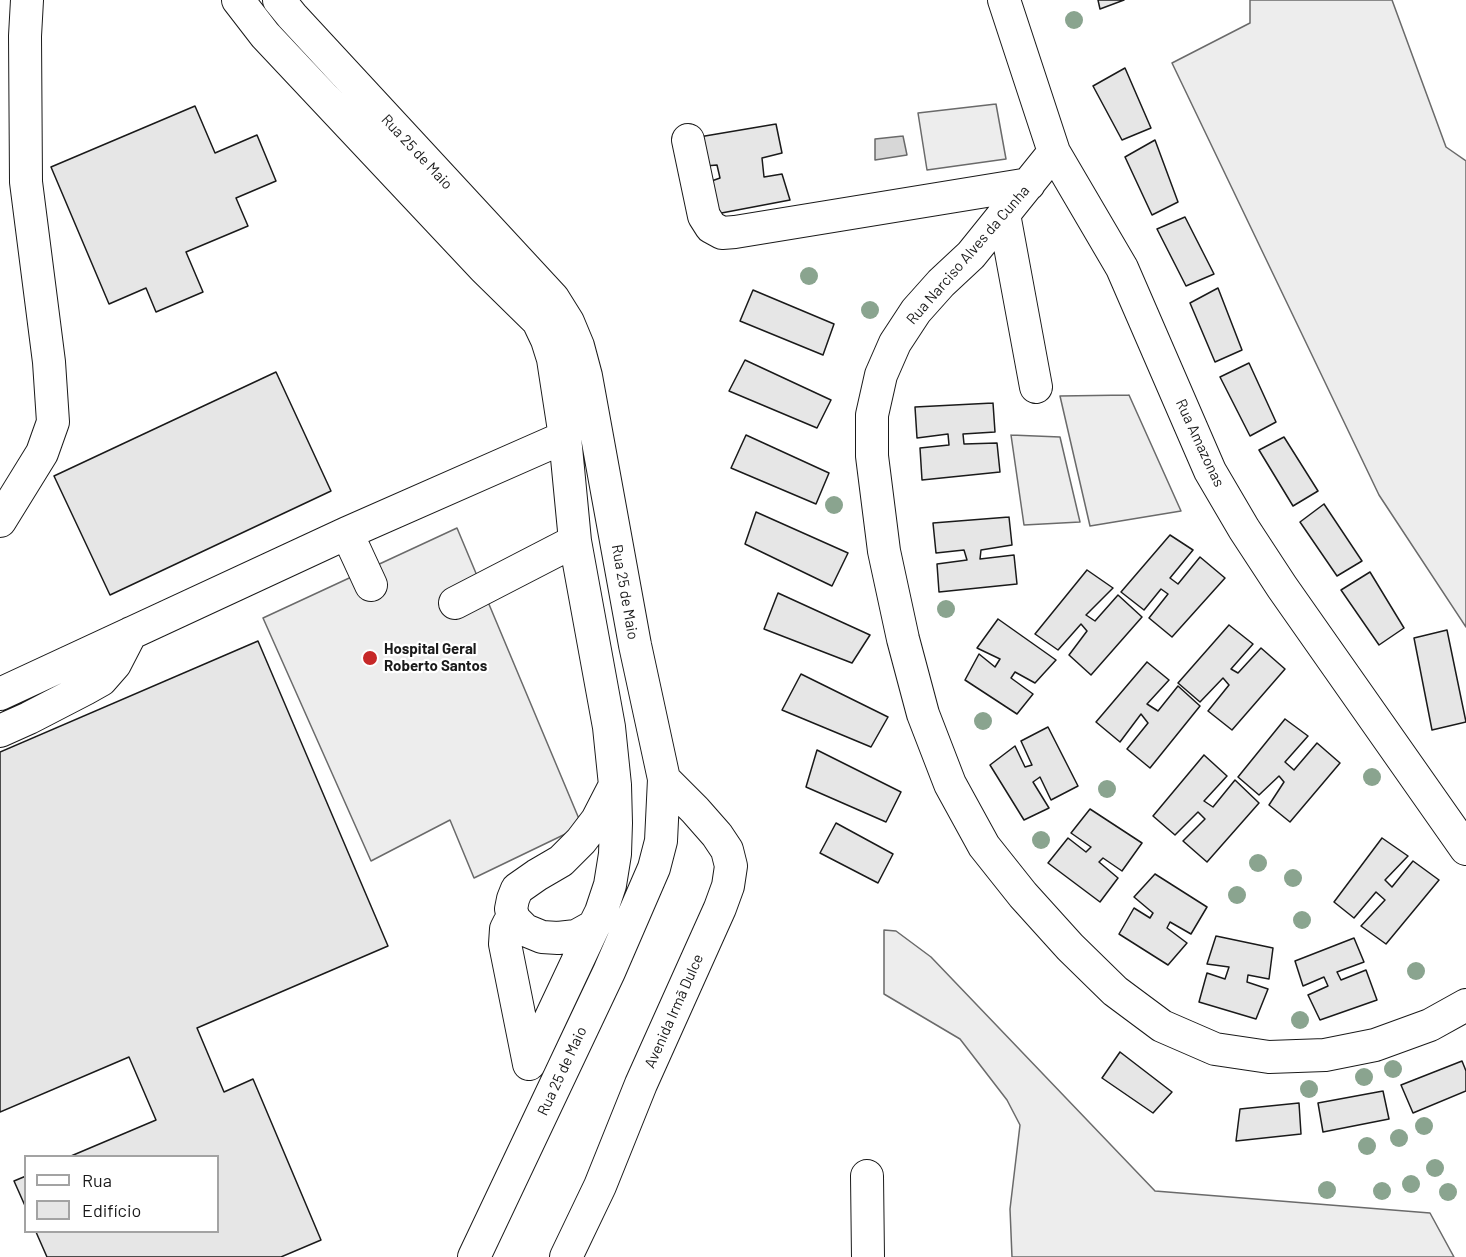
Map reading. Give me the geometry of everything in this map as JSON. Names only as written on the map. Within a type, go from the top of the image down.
[{"type":"street","points":[[0,521],[42,453],[52,422],[49,362],[26,182],[25,36],[27,0]]},
{"type":"street","points":[[238,0],[273,43],[484,268],[538,321],[553,359],[565,437],[575,541],[609,727],[615,784],[616,823],[610,885],[601,912],[530,1064],[505,944],[506,928],[514,919]]},
{"type":"street","name":"Rua 25 de Maio","points":[[279,0],[553,298],[568,322],[578,346],[585,376],[635,645],[664,779],[661,841],[654,868],[609,972],[474,1257]]},
{"type":"street","name":"Rua Amazonas","points":[[1004,0],[1054,152],[1122,268],[1210,471],[1282,587],[1466,849]]},
{"type":"street","points":[[688,140],[704,216],[711,227],[722,232],[747,231],[1029,184]]},
{"type":"street","name":"Rua Narciso Alves da Cunha","points":[[1054,152],[971,255],[916,311],[896,343],[881,375],[872,415],[872,456],[884,551],[903,639],[923,714],[950,784],[984,846],[1023,895],[1071,947],[1115,991],[1162,1026],[1215,1049],[1269,1057],[1325,1055],[1375,1045],[1430,1025],[1466,1005]]},
{"type":"street","points":[[1004,214],[1036,387]]},
{"type":"street","points":[[0,694],[347,533],[565,437]]},
{"type":"street","points":[[347,533],[371,585]]},
{"type":"street","points":[[455,603],[575,541]]},
{"type":"street","points":[[0,731],[100,680],[115,663],[131,633]]},
{"type":"street","name":"Avenida Irmã Dulce","points":[[566,1257],[600,1186],[641,1084],[728,886],[731,866],[727,850],[695,810],[664,779]]},
{"type":"street","points":[[594,926],[576,936],[542,937],[525,930],[514,919],[511,909],[517,889],[561,861],[580,841],[597,820],[615,784]]},
{"type":"street","points":[[867,1176],[868,1257]]},
{"type":"shaded area","points":[[1250,0],[1392,0],[1446,147],[1466,161],[1466,627],[1379,495],[1172,63],[1250,23]]},
{"type":"shaded area","points":[[996,104],[1006,159],[927,170],[918,113]]},
{"type":"shaded area","points":[[903,136],[907,155],[875,160],[875,139]]},
{"type":"shaded area","points":[[1129,395],[1181,511],[1090,526],[1060,396]]},
{"type":"shaded area","points":[[1011,435],[1060,437],[1080,522],[1024,525]]},
{"type":"shaded area","points":[[457,528],[582,826],[474,878],[450,820],[371,861],[263,618]]},
{"type":"shaded area","points":[[884,930],[896,931],[931,957],[1155,1191],[1430,1213],[1454,1257],[1012,1257],[1010,1209],[1020,1125],[1007,1100],[960,1039],[884,994]]},
{"type":"building","points":[[1098,0],[1124,0],[1100,9]]},
{"type":"building","points":[[1125,68],[1151,128],[1122,140],[1093,86]]},
{"type":"building","points":[[195,106],[215,153],[257,135],[276,181],[236,198],[248,226],[186,252],[203,292],[156,312],[146,288],[109,304],[51,167]]},
{"type":"building","points":[[776,124],[782,153],[762,158],[764,177],[782,174],[790,200],[711,215],[706,183],[720,178],[717,165],[705,166],[699,137]]},
{"type":"building","points":[[1155,140],[1178,202],[1152,215],[1125,157]]},
{"type":"building","points":[[1185,217],[1214,274],[1186,286],[1157,229]]},
{"type":"building","points":[[1218,288],[1242,350],[1215,362],[1190,303]]},
{"type":"building","points":[[753,290],[834,324],[823,355],[740,321]]},
{"type":"building","points":[[745,360],[831,400],[817,428],[729,391]]},
{"type":"building","points":[[1249,363],[1276,422],[1250,436],[1220,377]]},
{"type":"building","points":[[276,372],[331,491],[110,595],[54,476]]},
{"type":"building","points":[[993,403],[995,432],[963,434],[964,444],[997,443],[1000,472],[922,480],[920,448],[949,445],[948,434],[917,438],[915,407]]},
{"type":"building","points":[[746,435],[829,473],[816,504],[731,468]]},
{"type":"building","points":[[1284,437],[1318,491],[1293,506],[1259,450]]},
{"type":"building","points":[[1324,504],[1362,561],[1337,576],[1300,522]]},
{"type":"building","points":[[756,512],[848,553],[832,586],[745,544]]},
{"type":"building","points":[[1009,517],[1012,545],[981,550],[980,559],[1014,555],[1017,584],[939,592],[937,564],[967,560],[964,550],[936,553],[933,523]]},
{"type":"building","points":[[1170,535],[1193,550],[1170,578],[1178,584],[1200,557],[1225,578],[1172,637],[1149,618],[1168,594],[1161,589],[1144,610],[1121,592]]},
{"type":"building","points":[[1087,570],[1113,588],[1086,615],[1095,621],[1118,595],[1142,617],[1091,675],[1069,655],[1087,631],[1081,624],[1058,650],[1035,634]]},
{"type":"building","points":[[1370,572],[1404,628],[1379,645],[1341,590]]},
{"type":"building","points":[[778,593],[870,635],[852,663],[764,629]]},
{"type":"building","points":[[998,619],[1056,660],[1035,683],[1015,672],[1011,678],[1033,694],[1017,714],[965,680],[979,654],[995,667],[1000,659],[977,648]]},
{"type":"building","points":[[1229,625],[1253,644],[1231,669],[1238,673],[1261,648],[1285,669],[1232,730],[1208,711],[1229,685],[1223,678],[1200,702],[1178,683]]},
{"type":"building","points":[[1447,630],[1466,722],[1432,730],[1414,638]]},
{"type":"building","points":[[258,641],[388,946],[197,1028],[224,1092],[253,1079],[321,1240],[281,1257],[47,1257],[36,1233],[219,1233],[219,1155],[73,1155],[156,1120],[129,1057],[0,1112],[0,752]]},
{"type":"building","points":[[1147,662],[1169,680],[1147,704],[1158,711],[1178,686],[1200,706],[1150,768],[1127,749],[1148,723],[1141,714],[1120,742],[1096,722]]},
{"type":"building","points":[[801,674],[888,717],[871,747],[782,710]]},
{"type":"building","points":[[1285,719],[1308,736],[1285,762],[1294,770],[1317,743],[1340,763],[1290,822],[1269,805],[1284,782],[1279,776],[1259,795],[1238,777]]},
{"type":"building","points":[[1048,727],[1078,786],[1051,800],[1040,777],[1033,782],[1049,808],[1024,820],[990,765],[1015,746],[1025,767],[1032,765],[1021,741]]},
{"type":"building","points":[[817,750],[901,792],[886,822],[806,787]]},
{"type":"building","points":[[1204,755],[1227,776],[1204,801],[1213,807],[1235,780],[1259,803],[1207,862],[1183,841],[1205,819],[1198,812],[1175,835],[1153,816]]},
{"type":"building","points":[[1090,809],[1142,843],[1122,871],[1103,858],[1099,862],[1118,878],[1100,902],[1048,863],[1068,838],[1086,852],[1091,847],[1071,833]]},
{"type":"building","points":[[836,823],[893,854],[878,883],[820,853]]},
{"type":"building","points":[[1382,838],[1408,856],[1385,880],[1392,887],[1413,861],[1439,880],[1386,944],[1361,926],[1385,900],[1376,892],[1354,918],[1334,902]]},
{"type":"building","points":[[1155,874],[1207,907],[1191,934],[1170,922],[1167,928],[1187,943],[1168,965],[1119,934],[1134,908],[1150,918],[1153,913],[1134,897]]},
{"type":"building","points":[[1216,936],[1273,948],[1269,979],[1248,975],[1247,982],[1268,989],[1256,1019],[1199,1002],[1207,973],[1225,979],[1229,967],[1207,964]]},
{"type":"building","points":[[1354,938],[1364,962],[1337,972],[1341,980],[1366,970],[1377,1000],[1320,1020],[1308,995],[1328,986],[1324,977],[1303,986],[1295,961]]},
{"type":"building","points":[[1120,1052],[1172,1092],[1153,1113],[1102,1078]]},
{"type":"building","points":[[1462,1061],[1466,1071],[1466,1091],[1413,1113],[1401,1085]]},
{"type":"building","points":[[1383,1091],[1389,1119],[1323,1132],[1318,1103]]},
{"type":"building","points":[[1299,1103],[1301,1134],[1236,1141],[1240,1109]]},
{"type":"building","points":[[24,1177],[24,1204],[14,1181]]},
{"type":"place","name":"Hospital Geral Roberto Santos","points":[[370,658]]}]
